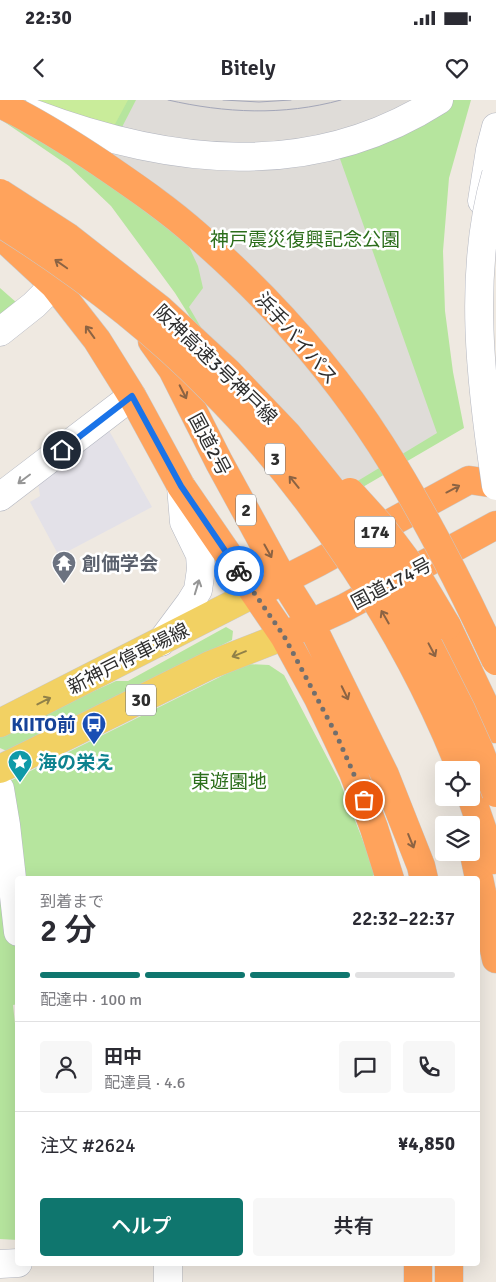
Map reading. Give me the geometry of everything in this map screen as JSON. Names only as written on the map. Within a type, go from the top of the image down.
[{"type":"highway","name":"浜手バイパス","points":[[17,100],[83,140],[202,229],[270,292],[327,356],[388,440],[433,515],[475,596],[496,642]]},
{"type":"highway","name":"浜手バイパス","points":[[0,102],[44,126],[85,153],[128,182],[197,234],[264,298],[320,361],[380,444],[426,520],[469,602],[496,661]]},
{"type":"highway","name":"国道2号","points":[[0,189],[54,230],[97,270],[133,312],[172,369],[219,462],[284,580],[311,624],[385,775],[423,876]]},
{"type":"highway","name":"阪神高速3号神戸線","points":[[0,193],[68,237],[160,309],[228,372],[288,435],[332,490],[361,532],[421,630],[464,717],[496,793]]},
{"type":"highway","name":"阪神高速3号神戸線","points":[[0,223],[90,285],[157,338],[210,387],[269,452],[311,504],[368,587],[400,643],[457,761]]},
{"type":"highway","name":"2","points":[[0,235],[54,285],[97,340],[132,396],[181,486],[284,636],[318,698],[353,772],[389,876]]},
{"type":"highway","name":"3","points":[[288,435],[342,484],[380,525],[413,570],[447,626],[496,729]]},
{"type":"highway","name":"174","points":[[255,593],[284,580],[470,480],[496,485]]},
{"type":"highway","name":"国道174号","points":[[284,636],[344,608],[496,525]]},
{"type":"highway","name":"3","points":[[400,643],[446,761]]},
{"type":"highway","points":[[474,806],[496,871]]},
{"type":"highway","points":[[475,861],[479,876]]},
{"type":"highway","points":[[480,883],[496,959]]},
{"type":"highway","points":[[418,1266],[418,1282]]},
{"type":"highway","points":[[449,1266],[449,1282]]},
{"type":"main road","name":"新神戸停車場線","points":[[0,722],[255,593]]},
{"type":"main road","name":"30","points":[[0,769],[210,665],[284,636]]},
{"type":"street","points":[[29,100],[105,125],[169,140],[202,144],[264,145],[305,141],[373,122],[406,108],[418,100]]},
{"type":"street","points":[[0,102],[103,136],[167,151],[236,157],[273,156],[308,152],[345,143],[376,133],[412,117],[439,100]]},
{"type":"street","points":[[496,127],[482,194],[480,235],[483,333],[496,429]]},
{"type":"street","points":[[496,174],[486,215],[480,299],[482,377],[496,485]]},
{"type":"street","points":[[0,332],[34,305],[54,285]]},
{"type":"street","points":[[0,497],[132,396]]},
{"type":"street","points":[[161,642],[198,590],[201,569],[200,555],[184,522],[181,486]]},
{"type":"street","points":[[0,789],[15,905]]},
{"type":"street","points":[[0,1264],[15,1263]]},
{"type":"street","points":[[168,1266],[168,1282]]},
{"type":"shaded area","name":"神戸震災復興記念公園","points":[[136,100],[411,100],[339,156],[437,433],[308,511],[189,307],[203,288],[198,266],[182,232],[103,164]]},
{"type":"shaded area","points":[[107,427],[152,507],[59,556],[30,502],[40,496],[38,483]]},
{"type":"green space","name":"神戸震災復興記念公園","points":[[0,100],[471,100],[449,178],[443,251],[445,311],[453,372],[464,428],[308,519],[234,387],[175,293],[111,206],[69,166],[0,119]]},
{"type":"green space","points":[[5,100],[128,100],[100,152]]},
{"type":"green space","points":[[0,288],[17,303],[0,318]]},
{"type":"green space","points":[[226,627],[233,631],[232,640],[9,752],[0,748],[0,729],[57,702],[94,691],[116,681],[128,681]]},
{"type":"green space","name":"東遊園地","points":[[246,664],[269,665],[284,675],[340,782],[376,874],[372,876],[15,876],[15,1005],[13,1005],[15,1024],[15,1240],[0,1239],[0,786]]},
{"type":"tram line","points":[[168,100],[211,108],[254,111],[298,109],[341,100]]},
{"type":"tram line","points":[[223,100],[259,102],[291,100]]},
{"type":"way so far","points":[[239,571],[284,636],[318,698],[336,734],[364,800]]},
{"type":"place","name":"創価学会","points":[[64,584]]},
{"type":"place","name":"KIITO前","points":[[94,745]]},
{"type":"place","name":"海の栄え","points":[[20,783]]},
{"type":"route","points":[[62,450],[132,396],[181,486],[239,571]]}]
